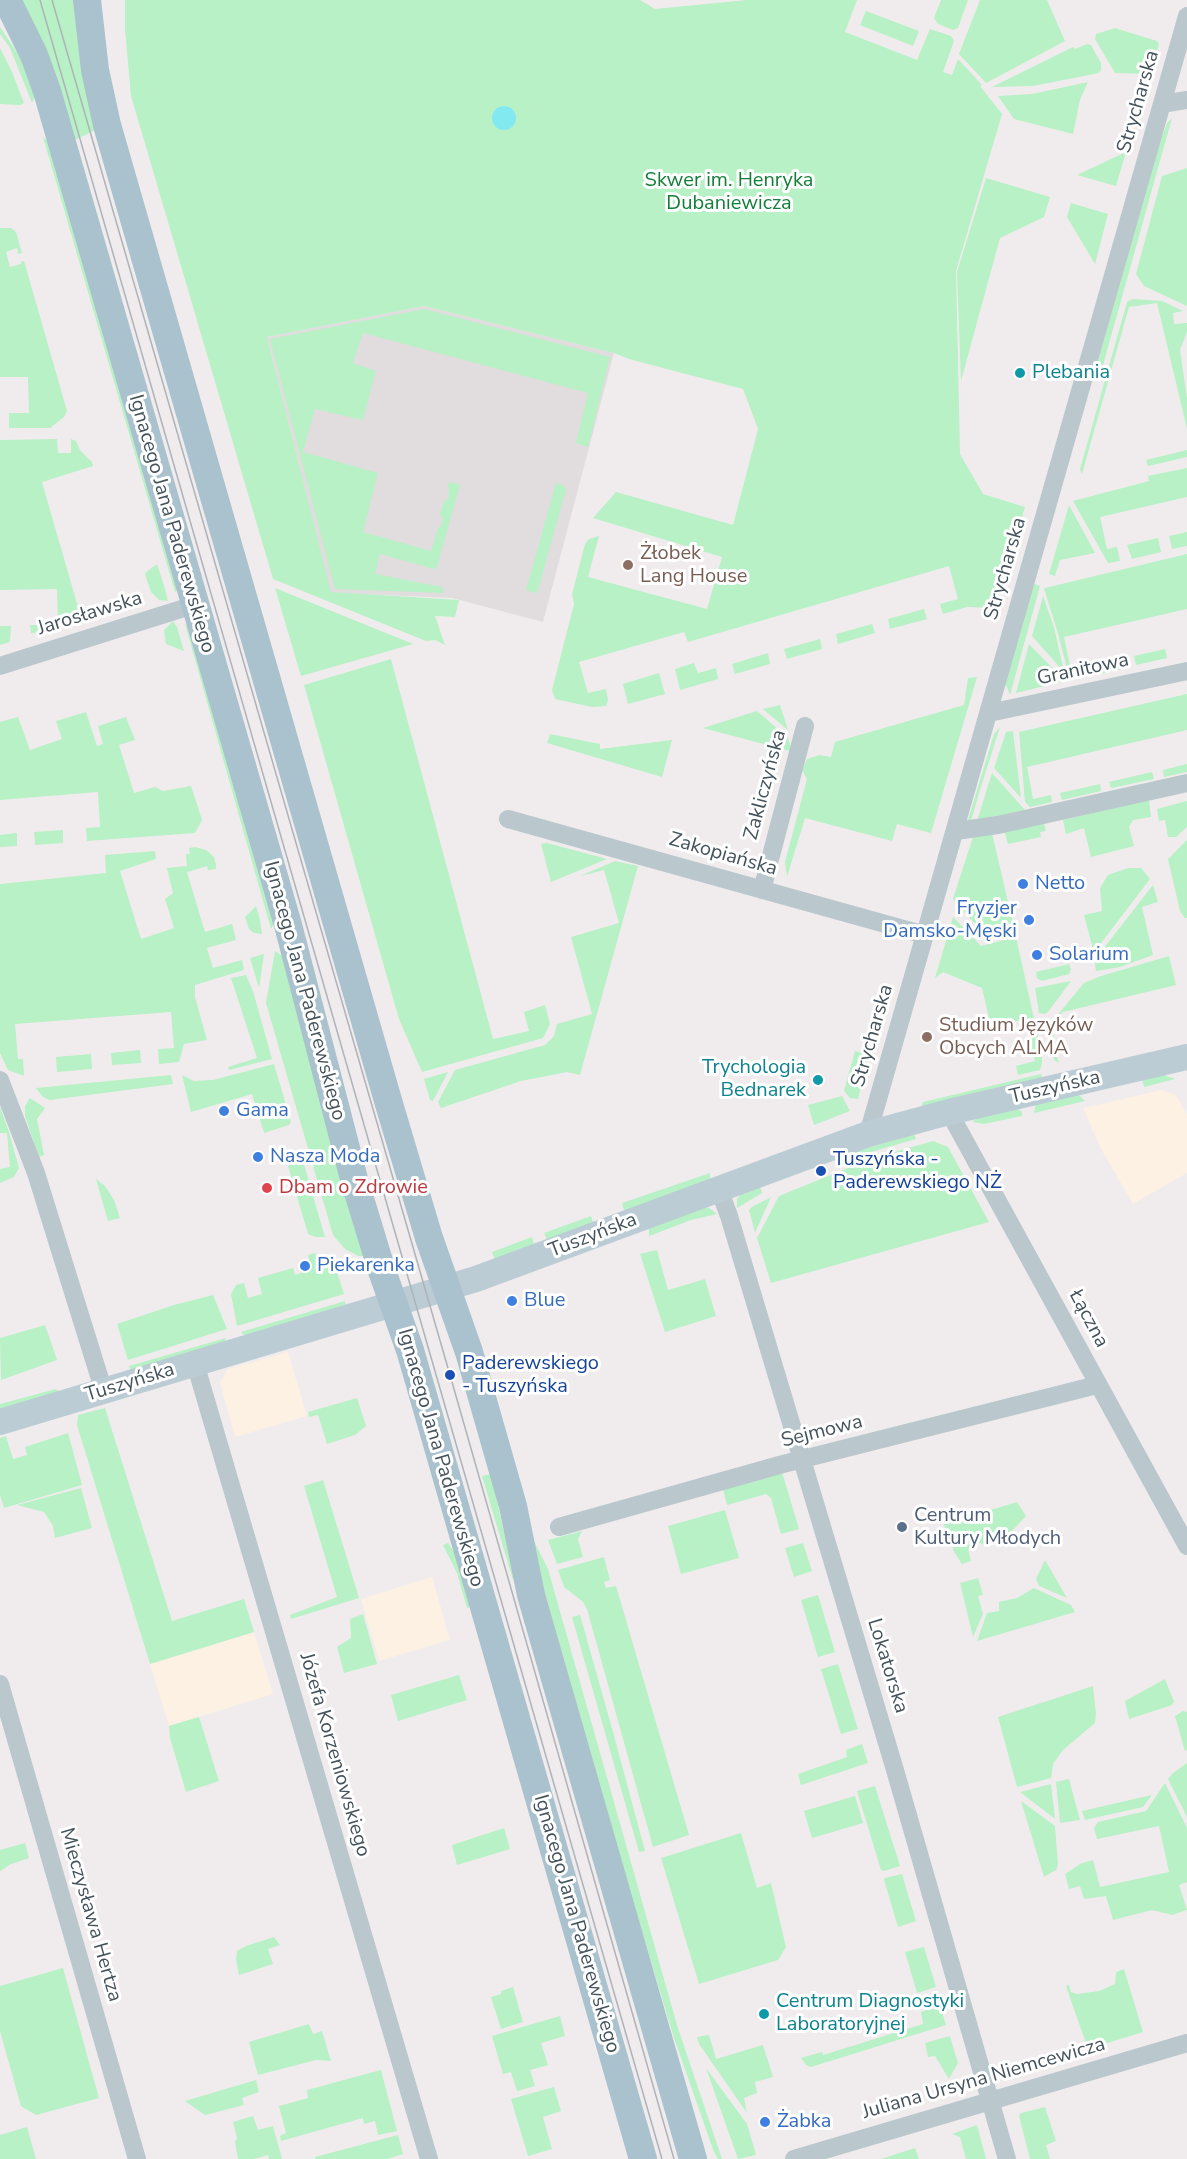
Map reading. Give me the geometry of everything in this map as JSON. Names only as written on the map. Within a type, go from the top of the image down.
[{"type":"main road","name":"Ignacego Jana Paderewskiego","points":[[7,0],[34,55],[47,91],[288,925],[354,1179],[382,1271],[410,1350],[644,2159]]},
{"type":"main road","points":[[87,0],[95,70],[107,125],[389,1104],[429,1238],[469,1352],[513,1506],[531,1595],[693,2159]]},
{"type":"street","name":"Strycharska","points":[[868,1134],[1187,16]]},
{"type":"street","points":[[1162,104],[1187,100]]},
{"type":"street","name":"Jarosławska","points":[[0,666],[194,605]]},
{"type":"street","name":"Granitowa","points":[[989,713],[1187,671]]},
{"type":"street","name":"Zakliczyńska","points":[[762,890],[805,726]]},
{"type":"street","points":[[956,831],[998,825],[1187,783]]},
{"type":"street","name":"Zakopiańska","points":[[508,819],[925,935]]},
{"type":"street","name":"Tuszyńska","points":[[0,1422],[497,1272],[868,1134],[949,1112],[1186,1059]]},
{"type":"street","points":[[0,1080],[36,1173],[104,1392]]},
{"type":"street","name":"Łączna","points":[[949,1112],[1187,1546]]},
{"type":"street","name":"Lokatorska","points":[[719,1189],[902,1792],[1006,2159]]},
{"type":"street","name":"Józefa Korzeniowskiego","points":[[195,1364],[429,2159]]},
{"type":"street","name":"Sejmowa","points":[[559,1527],[801,1460],[1097,1385]]},
{"type":"street","name":"Mieczysława Hertza","points":[[0,1684],[137,2159]]},
{"type":"street","name":"Juliana Ursyna Niemcewicza","points":[[794,2159],[1187,2043]]},
{"type":"shaded area","points":[[424,306],[614,353],[543,622],[452,598],[331,593],[267,337]]},
{"type":"shaded area","points":[[1162,1090],[1176,1095],[1187,1114],[1187,1173],[1133,1204],[1101,1149],[1083,1108]]},
{"type":"shaded area","points":[[288,1352],[307,1416],[235,1437],[220,1382],[228,1369]]},
{"type":"shaded area","points":[[432,1577],[450,1640],[379,1661],[361,1599]]},
{"type":"shaded area","points":[[254,1632],[273,1694],[169,1726],[150,1664]]},
{"type":"green space","points":[[21,0],[76,0],[95,130],[75,140]]},
{"type":"green space","name":"Skwer im. Henryka Dubaniewicza","points":[[125,0],[640,0],[655,9],[747,0],[857,0],[845,32],[917,60],[930,29],[951,36],[954,41],[943,72],[952,75],[958,59],[982,85],[980,86],[1002,114],[956,271],[960,454],[983,494],[1025,507],[995,608],[967,607],[943,614],[940,604],[958,599],[949,566],[688,642],[684,632],[579,662],[588,693],[606,689],[608,700],[606,706],[592,707],[555,699],[552,690],[574,604],[572,594],[585,544],[589,539],[599,536],[588,577],[707,609],[722,557],[593,518],[616,492],[733,525],[758,429],[743,389],[614,353],[424,306],[267,337],[331,592],[459,600],[455,617],[435,616],[445,645],[435,640],[426,641],[273,579],[131,96],[125,29]]},
{"type":"green space","points":[[941,0],[968,0],[958,28],[953,30],[938,24],[934,18]]},
{"type":"green space","points":[[980,0],[1047,0],[1065,41],[986,83],[959,54]]},
{"type":"green space","points":[[866,11],[919,31],[913,46],[860,25]]},
{"type":"green space","points":[[0,27],[20,57],[35,97],[32,103],[10,48],[0,34]]},
{"type":"green space","points":[[1115,28],[1157,41],[1159,44],[1150,74],[1115,73],[1095,39],[1096,34]]},
{"type":"green space","points":[[1087,44],[1091,45],[1101,63],[1099,73],[1033,86],[992,87],[1073,47],[1075,49]]},
{"type":"green space","points":[[0,48],[24,103],[20,105],[0,104]]},
{"type":"green space","points":[[1088,82],[1080,100],[1073,134],[1014,119],[998,96],[1032,94]]},
{"type":"green space","points":[[1172,118],[1103,365],[1097,364],[1156,153],[1167,123]]},
{"type":"green space","points":[[43,137],[48,141],[178,590],[175,592]]},
{"type":"green space","points":[[1126,152],[1116,186],[1077,175]]},
{"type":"green space","points":[[1187,168],[1187,306],[1144,286],[1136,274],[1162,176]]},
{"type":"green space","points":[[986,178],[1050,197],[1044,217],[1000,238],[961,381],[957,272]]},
{"type":"green space","points":[[1071,203],[1108,214],[1095,264],[1067,217]]},
{"type":"green space","points":[[0,228],[11,228],[16,232],[22,253],[18,254],[17,248],[6,252],[10,267],[24,261],[67,411],[64,417],[50,428],[9,428],[9,413],[29,413],[28,377],[0,377]]},
{"type":"green space","points":[[1133,299],[1162,301],[1183,311],[1173,313],[1174,324],[1187,323],[1187,332],[1180,350],[1187,398],[1187,429],[1157,303],[1129,307],[1082,474],[1080,469],[1127,302]]},
{"type":"green space","points":[[424,309],[610,357],[588,447],[576,443],[588,393],[363,333],[353,363],[376,371],[363,420],[315,409],[303,452],[378,473],[363,532],[431,551],[443,519],[440,514],[444,501],[448,499],[448,484],[451,482],[460,485],[437,567],[434,569],[380,554],[375,574],[442,587],[444,593],[335,589],[270,339]]},
{"type":"green space","points":[[57,439],[58,453],[71,453],[71,439],[76,441],[93,466],[42,482],[82,621],[31,633],[30,625],[58,625],[57,589],[0,590],[0,440]]},
{"type":"green space","points":[[1187,450],[1187,457],[1148,466],[1146,460]]},
{"type":"green space","points":[[1187,468],[1187,497],[1100,517],[1107,549],[1117,547],[1120,561],[1108,563],[1073,501],[1149,481],[1148,476]]},
{"type":"green space","points":[[556,483],[563,485],[566,490],[537,593],[526,590]]},
{"type":"green space","points":[[1069,505],[1095,553],[1060,560],[1055,576],[1049,574]]},
{"type":"green space","points":[[1187,532],[1187,546],[1172,549],[1169,536]]},
{"type":"green space","points":[[1158,538],[1161,552],[1132,559],[1127,545]]},
{"type":"green space","points":[[1187,554],[1187,609],[1064,637],[1071,670],[1082,667],[1084,676],[1070,680],[1044,589]]},
{"type":"green space","points":[[157,564],[168,601],[159,600],[151,592],[147,580],[145,573]]},
{"type":"green space","points":[[1034,584],[1040,586],[1010,695],[1005,683]]},
{"type":"green space","points":[[275,588],[413,644],[301,676]]},
{"type":"green space","points":[[1043,596],[1054,627],[1064,672],[1032,636]]},
{"type":"green space","points":[[924,609],[927,619],[890,629],[888,619]]},
{"type":"green space","points":[[173,621],[184,651],[166,644],[164,630]]},
{"type":"green space","points":[[185,624],[189,626],[274,924],[271,929]]},
{"type":"green space","points":[[872,624],[875,633],[838,644],[836,634]]},
{"type":"green space","points":[[0,626],[11,626],[10,642],[0,645]]},
{"type":"green space","points":[[820,639],[822,649],[787,659],[784,649]]},
{"type":"green space","points":[[1029,644],[1065,681],[1016,693]]},
{"type":"green space","points":[[1165,649],[1167,658],[1136,665],[1134,656]]},
{"type":"green space","points":[[768,653],[770,664],[735,674],[732,664]]},
{"type":"green space","points":[[1123,658],[1126,668],[1095,675],[1093,665]]},
{"type":"green space","points":[[391,659],[493,1039],[529,1031],[524,1012],[545,1005],[550,1024],[543,1038],[422,1072],[399,1019],[304,685]]},
{"type":"green space","points":[[694,663],[698,673],[716,668],[718,679],[680,690],[675,669]]},
{"type":"green space","points":[[659,673],[665,694],[628,704],[623,684]]},
{"type":"green space","points":[[977,677],[931,833],[897,824],[892,841],[805,818],[787,877],[785,862],[807,779],[802,770],[807,759],[819,755],[831,757],[835,742],[964,705],[968,678]]},
{"type":"green space","points":[[1187,694],[1187,730],[1027,767],[1033,799],[1051,795],[1052,802],[1030,807],[1025,802],[1019,732]]},
{"type":"green space","points":[[780,705],[788,730],[763,709]]},
{"type":"green space","points":[[757,711],[788,738],[790,751],[703,728]]},
{"type":"green space","points":[[86,712],[97,746],[103,744],[98,726],[126,717],[135,740],[119,745],[134,793],[155,787],[163,791],[191,786],[202,820],[195,833],[87,841],[86,828],[100,827],[98,792],[0,800],[0,722],[18,717],[30,750],[62,739],[56,721]]},
{"type":"green space","points":[[1000,727],[971,821],[968,820],[994,734]]},
{"type":"green space","points":[[1013,731],[1021,798],[994,768],[1006,732]]},
{"type":"green space","points":[[550,734],[600,744],[600,749],[672,740],[662,777],[547,743]]},
{"type":"green space","points":[[1187,764],[1187,772],[1164,777],[1163,770]]},
{"type":"green space","points":[[1152,772],[1154,779],[1111,788],[1109,782]]},
{"type":"green space","points":[[992,773],[1025,810],[977,821]]},
{"type":"green space","points":[[1100,784],[1101,791],[1062,800],[1060,793]]},
{"type":"green space","points":[[1149,801],[1151,817],[1133,820],[1129,827],[1134,846],[1091,857],[1084,828],[1066,834],[1063,820]]},
{"type":"green space","points":[[1187,801],[1187,827],[1176,837],[1168,837],[1165,820],[1159,821],[1157,809]]},
{"type":"green space","points":[[1043,820],[1046,831],[1040,832],[1041,837],[1008,844],[1004,829]]},
{"type":"green space","points":[[63,830],[63,843],[35,845],[34,832]]},
{"type":"green space","points":[[17,833],[17,846],[0,847],[0,835]]},
{"type":"green space","points":[[992,833],[1014,928],[983,933],[953,899],[973,837]]},
{"type":"green space","points":[[1187,840],[1187,918],[1185,918],[1180,911],[1168,859]]},
{"type":"green space","points":[[547,843],[607,859],[551,882],[541,844]]},
{"type":"green space","points":[[189,848],[206,850],[214,857],[216,865],[216,869],[208,870],[207,866],[187,872],[205,932],[232,924],[236,940],[207,948],[213,968],[242,960],[244,970],[195,985],[195,997],[207,1040],[184,1044],[179,1062],[159,1064],[158,1049],[174,1048],[171,1012],[15,1024],[18,1059],[23,1059],[24,1076],[8,1070],[0,1053],[0,884],[106,873],[105,855],[155,851],[156,859],[120,871],[141,939],[174,928],[165,899],[173,893],[167,868],[187,866],[186,854],[190,854]]},
{"type":"green space","points":[[615,861],[638,866],[580,1075],[567,1072],[521,1081],[441,1108],[438,1102],[455,1070],[545,1045],[554,1036],[557,1024],[592,1014],[571,937],[619,923],[604,870],[580,876]]},
{"type":"green space","points":[[1128,868],[1141,868],[1150,879],[1095,951],[1084,915],[1102,911],[1100,888],[1108,875]]},
{"type":"green space","points":[[1153,885],[1158,902],[1142,907],[1153,955],[1120,967],[1096,971],[1096,958]]},
{"type":"green space","points":[[256,906],[262,934],[254,933],[249,929],[245,917]]},
{"type":"green space","points":[[953,917],[981,946],[1016,937],[1042,1055],[1040,1070],[1018,1075],[1016,1066],[1035,1061],[1025,1019],[991,1027],[982,988],[943,972],[935,978]]},
{"type":"green space","points":[[275,951],[284,957],[365,1256],[358,1256],[345,1249],[333,1235],[266,1003]]},
{"type":"green space","points":[[264,954],[259,988],[250,958]]},
{"type":"green space","points":[[1169,956],[1176,985],[1063,1012],[1051,1024],[1055,1041],[1054,1049],[1059,1063],[1054,1060],[1046,1030],[1084,983]]},
{"type":"green space","points":[[1069,964],[1071,969],[1069,974],[1042,981],[1037,978],[1036,972]]},
{"type":"green space","points":[[246,975],[253,991],[272,1059],[229,1070],[228,1067],[257,1058],[231,978]]},
{"type":"green space","points":[[1071,981],[1048,1012],[1039,1013],[1035,988]]},
{"type":"green space","points":[[140,1050],[141,1063],[112,1065],[111,1053]]},
{"type":"green space","points":[[855,1051],[869,1055],[858,1099],[850,1098],[844,1091]]},
{"type":"green space","points":[[91,1054],[92,1069],[57,1072],[56,1057]]},
{"type":"green space","points":[[274,1064],[291,1122],[289,1125],[264,1133],[252,1094],[191,1112],[182,1075],[194,1081],[213,1080]]},
{"type":"green space","points":[[448,1072],[433,1101],[430,1100],[424,1079]]},
{"type":"green space","points":[[1041,1074],[1043,1080],[921,1108],[923,1102]]},
{"type":"green space","points":[[171,1075],[173,1084],[50,1100],[43,1097],[36,1088]]},
{"type":"green space","points":[[1164,1075],[1175,1079],[1144,1087],[1142,1079]]},
{"type":"green space","points":[[1078,1094],[1085,1101],[1034,1113],[1036,1103]]},
{"type":"green space","points":[[842,1096],[850,1111],[814,1125],[808,1105]]},
{"type":"green space","points":[[30,1098],[45,1108],[37,1119],[44,1155],[39,1157],[25,1116],[25,1106]]},
{"type":"green space","points":[[0,1107],[19,1168],[14,1177],[0,1183],[0,1169],[10,1167],[7,1133],[0,1133]]},
{"type":"green space","points":[[1017,1108],[1022,1112],[1022,1116],[984,1124],[972,1122],[980,1116]]},
{"type":"green space","points":[[914,1134],[916,1139],[864,1154],[849,1153]]},
{"type":"green space","points":[[933,1141],[948,1147],[989,1222],[771,1283],[757,1238],[779,1196],[870,1159]]},
{"type":"green space","points":[[303,1161],[325,1237],[308,1234],[288,1166]]},
{"type":"green space","points":[[710,1173],[710,1182],[630,1212],[624,1210],[622,1203]]},
{"type":"green space","points":[[96,1179],[105,1186],[114,1200],[120,1218],[108,1221]]},
{"type":"green space","points":[[760,1186],[762,1193],[737,1208],[737,1199],[740,1195]]},
{"type":"green space","points":[[771,1197],[755,1233],[749,1210]]},
{"type":"green space","points":[[704,1207],[717,1214],[691,1220],[649,1236],[649,1226]]},
{"type":"green space","points":[[591,1216],[593,1222],[591,1226],[548,1242],[544,1233]]},
{"type":"green space","points":[[532,1237],[533,1247],[496,1262],[492,1252]]},
{"type":"green space","points":[[657,1250],[668,1290],[705,1279],[716,1316],[665,1332],[640,1254]]},
{"type":"green space","points":[[315,1253],[336,1269],[344,1294],[237,1326],[231,1294],[236,1285],[244,1283],[248,1298],[262,1294],[258,1278],[293,1268],[295,1275],[311,1269],[308,1255]]},
{"type":"green space","points":[[213,1295],[227,1329],[128,1360],[117,1324]]},
{"type":"green space","points":[[345,1301],[346,1306],[246,1337],[241,1332]]},
{"type":"green space","points":[[45,1325],[57,1360],[1,1380],[0,1338]]},
{"type":"green space","points":[[226,1338],[224,1343],[131,1372],[129,1366]]},
{"type":"green space","points":[[56,1389],[61,1393],[0,1410],[0,1404]]},
{"type":"green space","points":[[357,1398],[366,1426],[355,1435],[327,1444],[318,1415],[309,1417],[308,1412]]},
{"type":"green space","points":[[105,1408],[172,1621],[244,1599],[254,1632],[150,1664],[77,1425],[78,1415]]},
{"type":"green space","points":[[68,1433],[82,1485],[4,1508],[0,1495],[0,1438],[6,1436],[13,1459],[27,1455],[25,1447]]},
{"type":"green space","points":[[782,1472],[799,1529],[781,1534],[771,1498],[766,1494],[727,1505],[723,1489]]},
{"type":"green space","points":[[491,1474],[514,1577],[513,1580],[482,1476]]},
{"type":"green space","points":[[323,1480],[359,1598],[291,1619],[290,1615],[337,1597],[304,1486]]},
{"type":"green space","points":[[81,1488],[92,1528],[55,1538],[53,1526],[44,1512],[17,1505]]},
{"type":"green space","points":[[1017,1502],[1026,1516],[1012,1531],[984,1545],[945,1528],[944,1524]]},
{"type":"green space","points":[[725,1510],[739,1558],[681,1574],[668,1526]]},
{"type":"green space","points":[[582,1531],[578,1539],[583,1557],[557,1564],[548,1540]]},
{"type":"green space","points":[[949,1535],[976,1548],[968,1549],[971,1561],[962,1564],[954,1552]]},
{"type":"green space","points":[[534,1541],[548,1569],[677,2025],[722,2159],[718,2159],[714,2152],[674,2038],[538,1569]]},
{"type":"green space","points":[[448,1543],[456,1555],[471,1607],[467,1608],[457,1573],[443,1545]]},
{"type":"green space","points":[[803,1543],[812,1571],[794,1577],[785,1548]]},
{"type":"green space","points":[[604,1557],[610,1580],[604,1582],[606,1588],[616,1586],[689,1835],[653,1847],[587,1609],[583,1602],[564,1587],[558,1570]]},
{"type":"green space","points":[[1045,1560],[1067,1598],[1039,1586],[1036,1579]]},
{"type":"green space","points":[[978,1578],[983,1595],[978,1596],[983,1614],[973,1637],[960,1583]]},
{"type":"green space","points":[[1034,1588],[1071,1605],[1075,1612],[977,1641],[987,1613],[999,1611],[999,1602],[1017,1598]]},
{"type":"green space","points":[[818,1595],[835,1652],[818,1657],[801,1600]]},
{"type":"green space","points":[[363,1614],[377,1664],[344,1673],[337,1647],[351,1638],[350,1619]]},
{"type":"green space","points":[[580,1615],[645,1851],[639,1852],[572,1617]]},
{"type":"green space","points":[[838,1664],[858,1729],[841,1734],[821,1669]]},
{"type":"green space","points":[[459,1675],[467,1700],[398,1721],[391,1695]]},
{"type":"green space","points":[[1165,1679],[1174,1702],[1172,1705],[1129,1719],[1125,1701]]},
{"type":"green space","points":[[1093,1686],[1095,1723],[1063,1750],[1053,1764],[1051,1778],[1017,1787],[998,1717]]},
{"type":"green space","points":[[1183,1711],[1187,1712],[1187,1750],[1185,1751],[1175,1716]]},
{"type":"green space","points":[[199,1717],[219,1781],[186,1792],[170,1738],[169,1726]]},
{"type":"green space","points":[[862,1744],[868,1763],[801,1785],[798,1774],[847,1757],[846,1750]]},
{"type":"green space","points":[[1187,1763],[1187,1817],[1168,1779]]},
{"type":"green space","points":[[1069,1779],[1080,1820],[1060,1823],[1056,1782]]},
{"type":"green space","points":[[1165,1783],[1187,1828],[1187,1882],[1179,1885],[1187,1910],[1172,1915],[1152,1910],[1113,1920],[1106,1896],[1084,1899],[1080,1886],[1069,1889],[1065,1874],[1080,1864],[1093,1860],[1100,1887],[1169,1872],[1159,1826],[1097,1839],[1094,1828],[1098,1822],[1146,1811]]},
{"type":"green space","points":[[1051,1784],[1055,1819],[1020,1792]]},
{"type":"green space","points":[[875,1786],[900,1866],[884,1871],[881,1870],[857,1791]]},
{"type":"green space","points":[[1152,1795],[1143,1807],[1085,1820],[1082,1811]]},
{"type":"green space","points":[[855,1796],[863,1823],[812,1838],[804,1811]]},
{"type":"green space","points":[[1021,1801],[1055,1826],[1058,1865],[1056,1870],[1044,1877]]},
{"type":"green space","points":[[504,1828],[510,1849],[457,1865],[452,1845]]},
{"type":"green space","points":[[741,1833],[757,1888],[771,1883],[786,1947],[778,1960],[699,1984],[661,1858]]},
{"type":"green space","points":[[25,1843],[29,1858],[11,1864],[0,1871],[0,1850]]},
{"type":"green space","points":[[902,1874],[916,1921],[898,1927],[884,1880]]},
{"type":"green space","points":[[274,1937],[280,1945],[268,1949],[273,1964],[239,1975],[237,1951]]},
{"type":"green space","points":[[924,1947],[936,1987],[917,1993],[905,1952]]},
{"type":"green space","points":[[63,1968],[99,2098],[36,2115],[21,2106],[0,2031],[0,1986]]},
{"type":"green space","points":[[1124,1969],[1143,2032],[1088,2049],[1066,1986],[1069,1985],[1071,1992],[1077,1994],[1099,1991],[1115,1984],[1116,1972]]},
{"type":"green space","points":[[513,1987],[523,2022],[501,2029],[491,1997]]},
{"type":"green space","points":[[940,2005],[946,2025],[811,2067],[806,2065],[801,2058],[822,2052],[823,2055],[923,2024],[921,2012]]},
{"type":"green space","points":[[560,2016],[565,2036],[541,2043],[548,2065],[530,2070],[535,2086],[517,2091],[511,2072],[503,2074],[492,2036]]},
{"type":"green space","points":[[309,2024],[313,2034],[322,2031],[331,2061],[316,2060],[258,2075],[249,2042]]},
{"type":"green space","points":[[709,2035],[716,2059],[763,2045],[773,2077],[755,2082],[757,2093],[744,2098],[747,2113],[699,2044],[697,2037]]},
{"type":"green space","points":[[950,2036],[958,2063],[949,2079],[935,2056],[928,2057],[925,2043]]},
{"type":"green space","points":[[706,2068],[747,2124],[756,2155],[738,2159]]},
{"type":"green space","points":[[381,2070],[397,2131],[378,2135],[375,2121],[364,2124],[363,2118],[281,2141],[280,2136],[286,2133],[279,2106],[308,2098],[307,2090]]},
{"type":"green space","points":[[256,2080],[259,2092],[242,2098],[244,2105],[205,2115],[185,2101]]},
{"type":"green space","points":[[554,2087],[561,2111],[543,2117],[552,2149],[528,2156],[511,2099]]},
{"type":"green space","points":[[1045,2107],[1056,2141],[1046,2145],[1050,2159],[1030,2159],[1019,2116],[1021,2113]]},
{"type":"green space","points":[[253,2116],[258,2130],[273,2126],[282,2159],[269,2159],[268,2155],[254,2159],[238,2159],[235,2142],[237,2138],[233,2122]]},
{"type":"green space","points":[[977,2125],[986,2159],[966,2159],[960,2137],[952,2134]]},
{"type":"green space","points":[[27,2127],[36,2159],[0,2159],[0,2135]]},
{"type":"green space","points":[[398,2135],[403,2154],[387,2159],[315,2159],[315,2157]]},
{"type":"green space","points":[[915,2148],[919,2159],[881,2159]]},
{"type":"water","points":[[504,106],[509,107],[515,113],[515,123],[509,129],[504,130],[499,129],[493,123],[492,118],[493,113],[499,107]]},
{"type":"tram line","points":[[40,0],[662,2159]]},
{"type":"tram line","points":[[52,0],[674,2159]]},
{"type":"place","name":"Plebania","points":[[1020,373]]},
{"type":"place","name":"Żłobek Lang House","points":[[628,565]]},
{"type":"place","name":"Netto","points":[[1023,884]]},
{"type":"place","name":"Fryzjer Damsko-Męski","points":[[1029,920]]},
{"type":"place","name":"Solarium","points":[[1037,955]]},
{"type":"place","name":"Studium Języków Obcych ALMA","points":[[927,1037]]},
{"type":"place","name":"Trychologia Bednarek","points":[[818,1080]]},
{"type":"place","name":"Gama","points":[[224,1111]]},
{"type":"place","name":"Nasza Moda","points":[[258,1157]]},
{"type":"place","name":"Tuszyńska - Paderewskiego NŻ","points":[[821,1171]]},
{"type":"place","name":"Dbam o Zdrowie","points":[[267,1188]]},
{"type":"place","name":"Piekarenka","points":[[305,1266]]},
{"type":"place","name":"Blue","points":[[512,1301]]},
{"type":"place","name":"Paderewskiego - Tuszyńska","points":[[450,1375]]},
{"type":"place","name":"Centrum Kultury Młodych","points":[[902,1527]]},
{"type":"place","name":"Centrum Diagnostyki Laboratoryjnej","points":[[764,2014]]},
{"type":"place","name":"Żabka","points":[[765,2122]]}]
